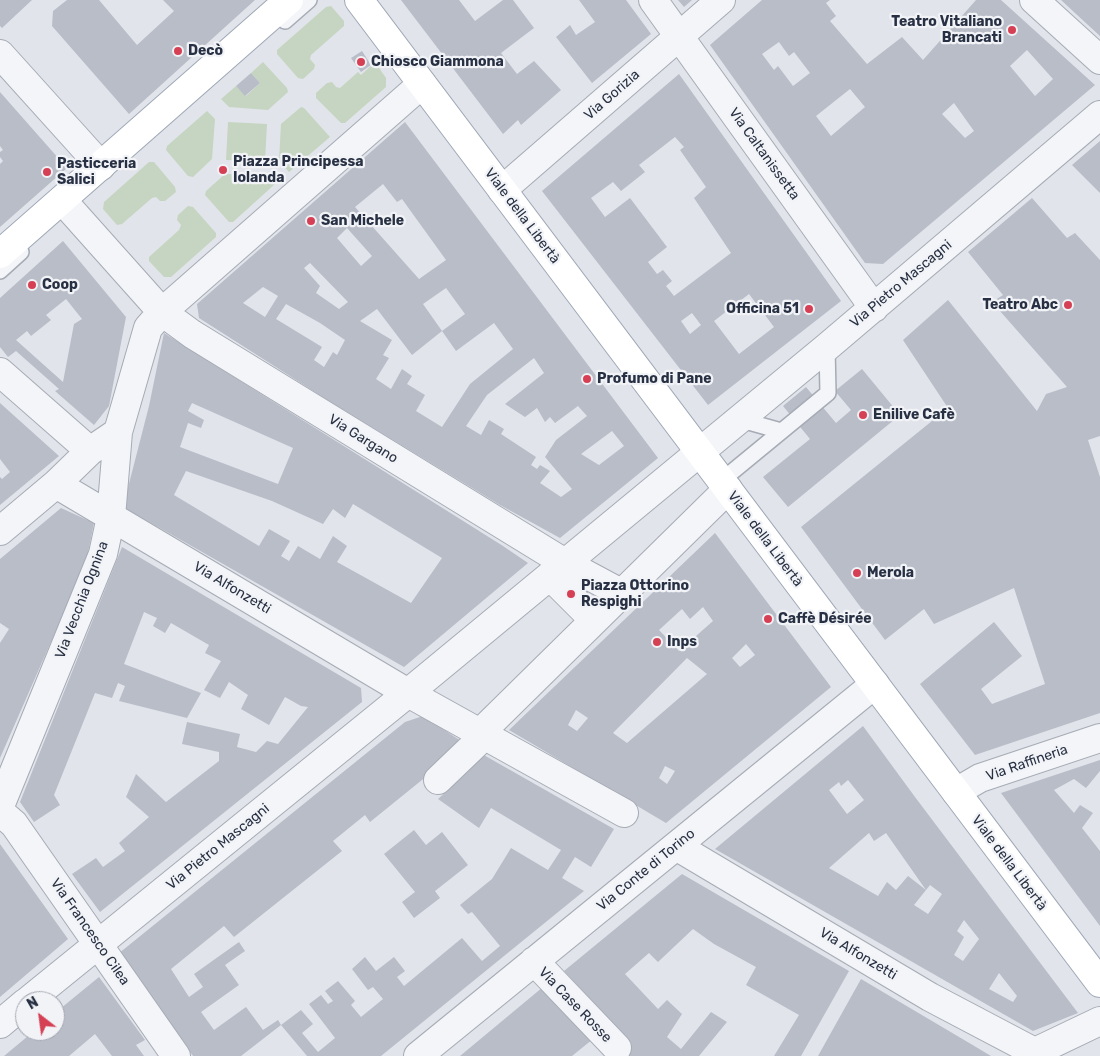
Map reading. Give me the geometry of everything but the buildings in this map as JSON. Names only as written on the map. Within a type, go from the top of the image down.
[{"type":"main road","points":[[0,254],[58,209],[101,166],[289,0]]},
{"type":"main road","points":[[359,0],[427,90]]},
{"type":"main road","name":"Viale della Libertà","points":[[427,90],[1100,983]]},
{"type":"street","name":"Via Caltanissetta","points":[[653,0],[874,308]]},
{"type":"street","name":"Via Gorizia","points":[[502,190],[722,0]]},
{"type":"street","points":[[1034,0],[1100,60]]},
{"type":"street","points":[[0,54],[101,166]]},
{"type":"street","points":[[58,209],[164,322],[427,90]]},
{"type":"street","name":"Via Pietro Mascagni","points":[[40,991],[408,693],[553,563],[700,452],[874,308],[1100,115]]},
{"type":"street","name":"Via Vecchia Ognina","points":[[0,806],[103,554],[111,517],[118,432],[164,322]]},
{"type":"street","name":"Via Gargano","points":[[164,322],[553,563]]},
{"type":"street","points":[[0,372],[90,451]]},
{"type":"street","points":[[0,530],[56,484],[90,451],[118,432]]},
{"type":"street","name":"Via Alfonzetti","points":[[56,484],[408,693],[487,736]]},
{"type":"street","points":[[438,780],[487,736],[594,620],[724,485]]},
{"type":"street","points":[[553,563],[621,594]]},
{"type":"street","points":[[553,563],[594,620]]},
{"type":"street","name":"Via Conte di Torino","points":[[418,1056],[875,684]]},
{"type":"street","points":[[487,736],[624,813]]},
{"type":"street","name":"Via Raffineria","points":[[956,792],[980,778],[1100,738]]},
{"type":"street","name":"Via Francesco Cilea","points":[[0,812],[14,824],[176,1056]]},
{"type":"street","name":"Via Alfonzetti","points":[[676,846],[930,997],[1039,1054]]},
{"type":"street","name":"Via Case Rosse","points":[[534,961],[617,1048]]},
{"type":"street","name":"Via Pietro Mascagni","points":[[0,1024],[15,1011]]},
{"type":"street","points":[[1039,1054],[1100,1021]]},
{"type":"lane","points":[[0,271],[58,209],[309,0]]},
{"type":"lane","points":[[724,485],[782,431],[828,393],[827,347]]},
{"type":"lane","points":[[738,419],[782,431]]},
{"type":"green space","points":[[331,6],[344,21],[344,26],[311,55],[310,59],[315,65],[314,69],[303,79],[298,78],[277,54],[277,50],[326,7]]},
{"type":"green space","points":[[263,62],[287,88],[288,92],[268,110],[229,107],[221,99],[236,86],[246,96],[260,83],[251,73]]},
{"type":"green space","points":[[373,64],[377,65],[386,78],[386,87],[345,123],[341,123],[316,98],[316,93],[327,83],[332,82],[336,87],[340,88],[358,72],[361,75]]},
{"type":"green space","points":[[301,107],[330,137],[289,172],[279,161],[281,124]]},
{"type":"green space","points":[[207,111],[215,119],[212,159],[193,177],[188,176],[166,150],[167,146]]},
{"type":"green space","points":[[228,122],[267,124],[265,161],[226,160]]},
{"type":"green space","points":[[149,162],[154,162],[175,187],[176,192],[165,201],[160,201],[156,197],[152,198],[122,224],[117,225],[103,209],[104,202]]},
{"type":"green space","points":[[225,174],[266,175],[275,184],[233,222],[229,222],[205,195],[206,191]]},
{"type":"green space","points":[[188,206],[193,207],[216,233],[216,237],[171,277],[164,277],[149,261],[149,257],[179,230],[181,225],[177,220],[178,215]]},
{"type":"place","name":"Teatro Vitaliano Brancati","points":[[1012,30]]},
{"type":"place","name":"Decò","points":[[178,51]]},
{"type":"place","name":"Chiosco Giammona","points":[[361,62]]},
{"type":"place","name":"Piazza Principessa Iolanda","points":[[223,170]]},
{"type":"place","name":"Pasticceria Salici","points":[[47,172]]},
{"type":"place","name":"San Michele","points":[[311,221]]},
{"type":"place","name":"Coop","points":[[32,285]]},
{"type":"place","name":"Teatro Abc","points":[[1068,305]]},
{"type":"place","name":"Officina 51","points":[[809,309]]},
{"type":"place","name":"Profumo di Pane","points":[[587,379]]},
{"type":"place","name":"Enilive Cafè","points":[[863,415]]},
{"type":"place","name":"Merola","points":[[857,573]]},
{"type":"place","name":"Piazza Ottorino Respighi","points":[[571,594]]},
{"type":"place","name":"Caffè Désirée","points":[[768,619]]},
{"type":"place","name":"Inps","points":[[657,642]]}]
